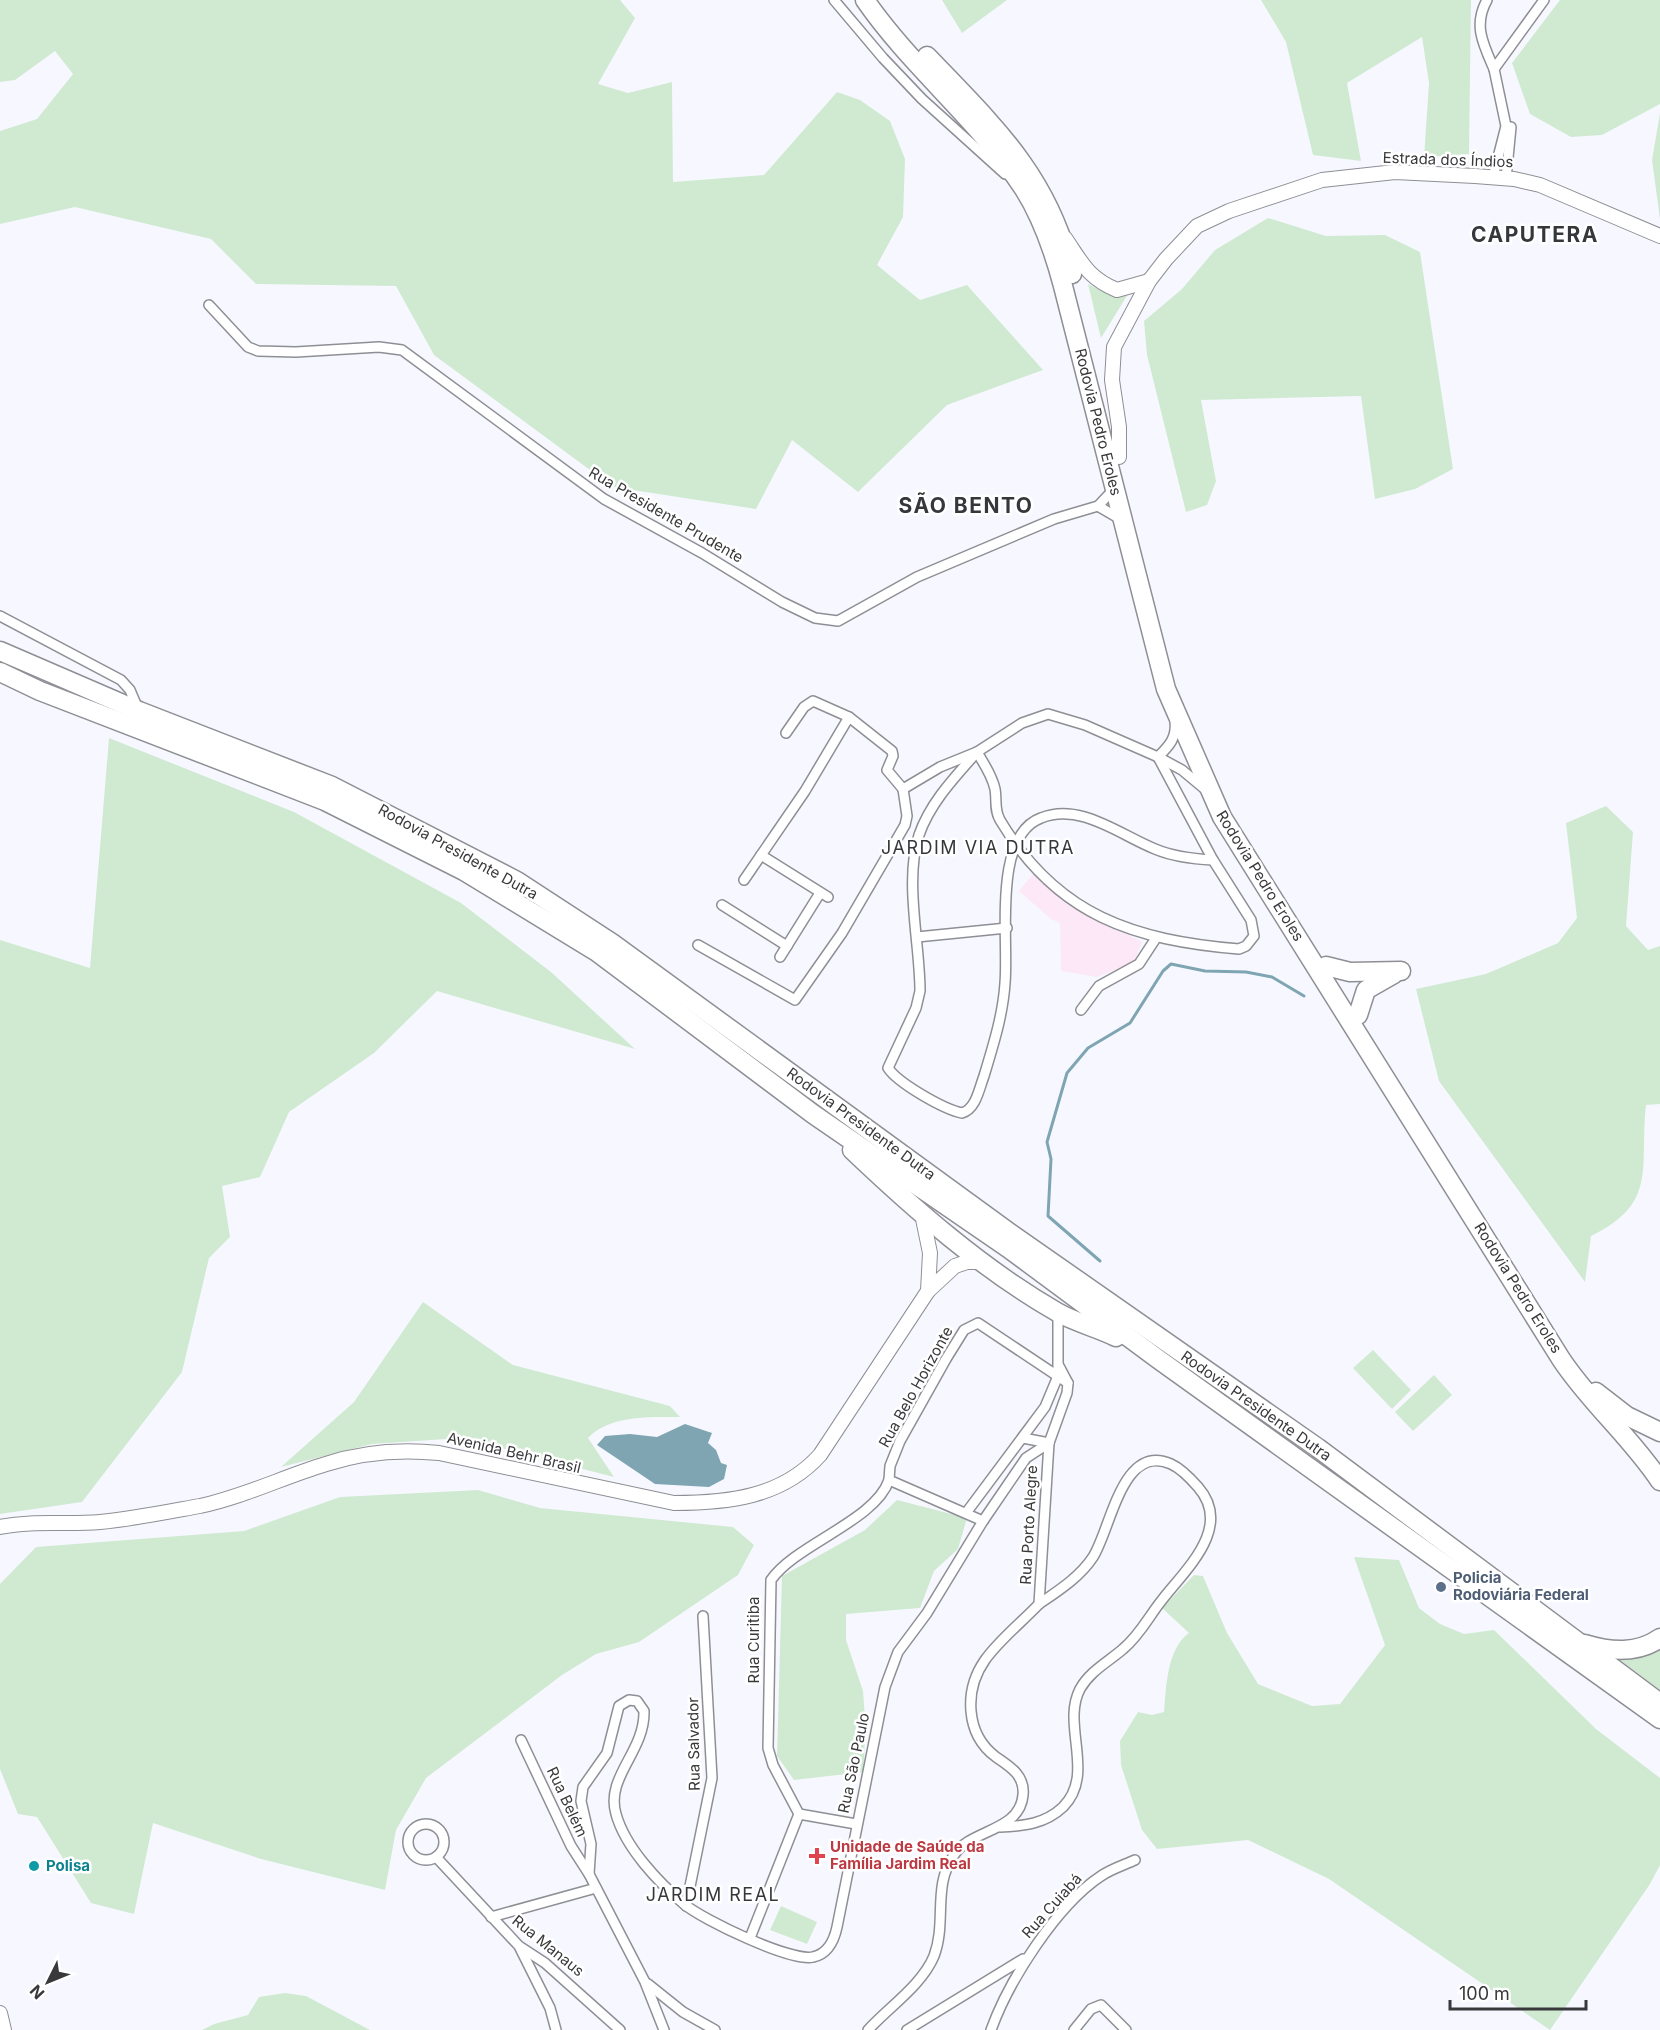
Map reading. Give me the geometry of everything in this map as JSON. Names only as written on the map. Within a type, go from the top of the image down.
[{"type":"highway","name":"Rodovia Pedro Eroles","points":[[865,0],[899,43],[1001,159],[1024,189],[1039,217],[1054,252],[1154,646],[1174,710],[1222,817],[1561,1359],[1581,1388],[1645,1459],[1660,1481]]},
{"type":"highway","name":"Rodovia Pedro Eroles","points":[[880,0],[915,43],[1014,149],[1059,228],[1166,647],[1193,732],[1229,812],[1358,1015],[1579,1374],[1613,1407],[1643,1426],[1660,1432]]},
{"type":"highway","name":"Rodovia Presidente Dutra","points":[[0,651],[139,711],[332,786],[443,841],[527,888],[612,943],[1010,1233],[1318,1448],[1660,1703]]},
{"type":"highway","name":"Rodovia Presidente Dutra","points":[[0,672],[51,695],[325,801],[426,850],[597,952],[813,1113],[1008,1248],[1660,1719]]},
{"type":"highway","points":[[1326,966],[1350,972],[1401,971],[1366,990],[1358,1015]]},
{"type":"highway","points":[[813,1113],[922,1214],[982,1262],[1058,1314],[1080,1321],[1154,1355]]},
{"type":"highway","points":[[1575,1641],[1600,1649],[1619,1651],[1649,1646],[1660,1638]]},
{"type":"street","points":[[834,0],[883,58],[922,99],[1004,172],[1039,217]]},
{"type":"street","points":[[1487,0],[1481,12],[1479,33],[1494,69],[1506,130],[1499,178]]},
{"type":"street","points":[[1494,69],[1544,0]]},
{"type":"street","name":"Estrada dos Índios","points":[[1119,458],[1119,427],[1112,380],[1112,355],[1149,281],[1197,226],[1248,204],[1322,180],[1395,172],[1499,178],[1562,193],[1660,236]]},
{"type":"street","points":[[1059,228],[1091,276],[1097,280],[1117,290],[1149,281]]},
{"type":"street","name":"Rua Presidente Prudente","points":[[209,305],[248,347],[258,351],[296,352],[379,347],[402,350],[604,499],[702,553],[782,602],[824,621],[838,621],[917,577],[1054,519],[1098,506]]},
{"type":"street","points":[[1114,488],[1098,506],[1123,521]]},
{"type":"street","points":[[0,616],[121,680],[130,690],[139,711]]},
{"type":"street","points":[[698,945],[795,1000],[842,933],[905,825],[907,816],[903,789],[887,770],[893,756],[892,751],[849,717],[813,701],[804,707],[786,733]]},
{"type":"street","points":[[1158,757],[1172,743],[1176,730],[1174,710]]},
{"type":"street","points":[[903,789],[940,768],[976,752],[1022,723],[1048,714],[1085,725],[1158,757],[1182,770],[1211,794]]},
{"type":"street","points":[[744,880],[805,790],[849,717]]},
{"type":"street","points":[[976,752],[992,777],[998,816],[1016,845],[1034,866],[1072,900],[1113,923],[1156,938],[1239,949],[1252,941],[1254,928],[1251,920],[1213,860],[1158,757]]},
{"type":"street","points":[[976,752],[947,786],[920,835],[914,859],[920,991],[916,1008],[888,1065],[889,1070],[898,1077],[951,1111],[962,1113],[970,1109],[980,1087],[1003,1005],[1008,867],[1016,845],[1030,823],[1054,813],[1065,812],[1094,821],[1156,850],[1183,858],[1213,860]]},
{"type":"street","points":[[761,855],[824,895],[780,957]]},
{"type":"street","points":[[722,905],[787,946]]},
{"type":"street","points":[[917,937],[1007,928]]},
{"type":"street","points":[[1081,1010],[1100,986],[1139,964],[1156,938]]},
{"type":"street","points":[[922,1214],[930,1253],[928,1291]]},
{"type":"street","name":"Avenida Behr Brasil","points":[[0,1527],[38,1521],[70,1524],[101,1522],[202,1505],[325,1464],[367,1453],[406,1450],[439,1453],[674,1503],[698,1503],[762,1493],[804,1473],[820,1455],[928,1291],[955,1266],[967,1262],[982,1262]]},
{"type":"street","name":"Rua Porto Alegre","points":[[868,2030],[929,1966],[939,1936],[941,1882],[955,1852],[972,1838],[1000,1827],[1019,1809],[1023,1795],[1023,1784],[1019,1774],[981,1742],[974,1727],[970,1699],[973,1686],[986,1658],[1039,1604],[1048,1443],[1067,1393],[1068,1383],[1058,1371],[1058,1314]]},
{"type":"street","name":"Rua Belo Horizonte","points":[[889,1480],[890,1466],[900,1441],[946,1359],[970,1325],[984,1325],[1058,1371]]},
{"type":"street","points":[[966,1513],[1045,1407],[1058,1371]]},
{"type":"street","points":[[1023,1437],[1048,1443]]},
{"type":"street","name":"Rua São Paulo","points":[[589,1874],[591,1844],[581,1801],[583,1787],[607,1753],[619,1706],[629,1700],[637,1701],[644,1711],[642,1730],[638,1746],[617,1782],[615,1813],[641,1857],[667,1888],[686,1906],[704,1918],[798,1958],[813,1957],[824,1953],[835,1937],[885,1687],[897,1652],[927,1613],[982,1521],[1026,1458],[1048,1443]]},
{"type":"street","points":[[1000,1827],[1022,1826],[1045,1820],[1063,1807],[1070,1798],[1077,1778],[1074,1707],[1080,1688],[1088,1676],[1137,1635],[1204,1546],[1211,1526],[1212,1514],[1204,1494],[1184,1472],[1171,1464],[1150,1460],[1142,1464],[1125,1480],[1098,1550],[1088,1565],[1039,1604]]},
{"type":"street","points":[[889,1480],[982,1521]]},
{"type":"street","name":"Rua Curitiba","points":[[799,1814],[773,1765],[768,1748],[771,1580],[787,1562],[848,1523],[886,1490],[889,1480]]},
{"type":"street","name":"Rua Salvador","points":[[686,1906],[712,1778],[703,1616]]},
{"type":"street","name":"Rua Belém","points":[[521,1740],[572,1846],[589,1874]]},
{"type":"street","points":[[750,1938],[799,1814],[856,1824]]},
{"type":"street","points":[[428,1824],[434,1826],[442,1834],[443,1847],[436,1857],[420,1859],[411,1852],[409,1835],[416,1827],[428,1824]]},
{"type":"street","name":"Rua Manaus","points":[[436,1857],[519,1946],[560,1975],[620,2030]]},
{"type":"street","name":"Rua Cuiabá","points":[[1026,1958],[1086,1888],[1103,1874],[1135,1860]]},
{"type":"street","points":[[589,1874],[645,1982],[664,2030]]},
{"type":"street","points":[[491,1917],[596,1888]]},
{"type":"street","points":[[519,1946],[550,2008],[555,2030]]},
{"type":"street","points":[[907,2030],[920,2027],[1026,1958]]},
{"type":"street","points":[[991,2030],[1026,1958]]},
{"type":"street","points":[[645,1982],[683,2012],[715,2030]]},
{"type":"street","points":[[1074,2030],[1090,2009],[1101,2005],[1126,2030]]},
{"type":"street","points":[[0,2013],[4,2030]]},
{"type":"shaded area","points":[[1034,873],[1075,907],[1142,942],[1134,962],[1097,977],[1061,971],[1060,923],[1051,919],[1019,891]]},
{"type":"green space","points":[[0,0],[620,0],[635,18],[598,84],[628,93],[672,82],[673,182],[764,175],[837,92],[860,100],[890,121],[905,159],[903,217],[877,265],[920,300],[967,285],[1043,370],[947,405],[858,492],[792,440],[756,509],[613,487],[434,355],[396,286],[256,284],[211,239],[75,207],[0,224],[0,131],[37,119],[73,74],[55,51],[15,80],[0,82]]},
{"type":"green space","points":[[942,0],[1007,0],[962,33]]},
{"type":"green space","points":[[1261,0],[1471,0],[1469,154],[1424,157],[1429,83],[1422,37],[1347,83],[1361,161],[1313,155],[1286,42]]},
{"type":"green space","points":[[1560,0],[1660,0],[1660,104],[1602,135],[1571,137],[1530,114],[1512,63]]},
{"type":"green space","points":[[1660,113],[1660,219],[1652,160]]},
{"type":"green space","points":[[1268,218],[1326,236],[1385,235],[1420,252],[1453,469],[1415,489],[1375,499],[1361,396],[1201,400],[1216,481],[1207,505],[1186,512],[1147,355],[1144,321],[1182,289],[1215,250]]},
{"type":"green space","points":[[1088,284],[1103,292],[1128,294],[1101,338]]},
{"type":"green space","points":[[109,738],[294,812],[461,903],[551,972],[635,1049],[437,991],[374,1053],[289,1112],[260,1177],[222,1186],[230,1237],[209,1258],[182,1372],[82,1502],[0,1514],[0,940],[90,968]]},
{"type":"green space","points":[[1606,806],[1633,832],[1626,926],[1648,950],[1660,946],[1660,1104],[1646,1105],[1643,1165],[1636,1197],[1627,1210],[1613,1223],[1591,1236],[1585,1282],[1439,1081],[1416,989],[1486,974],[1558,943],[1577,918],[1566,823]]},
{"type":"green space","points":[[423,1302],[513,1365],[670,1406],[680,1417],[619,1421],[597,1430],[588,1438],[614,1477],[461,1438],[372,1444],[281,1467],[354,1402]]},
{"type":"green space","points":[[1373,1350],[1411,1390],[1392,1409],[1353,1368]]},
{"type":"green space","points":[[1434,1375],[1452,1395],[1413,1431],[1395,1412]]},
{"type":"green space","points":[[478,1490],[540,1508],[733,1527],[754,1545],[738,1575],[639,1642],[596,1654],[562,1675],[426,1778],[396,1830],[385,1890],[261,1859],[153,1823],[134,1914],[91,1903],[37,1817],[18,1814],[0,1769],[0,1584],[36,1547],[244,1531],[340,1497]]},
{"type":"green space","points":[[897,1500],[967,1518],[958,1549],[934,1571],[920,1608],[846,1614],[846,1640],[863,1691],[864,1772],[794,1780],[777,1756],[782,1576],[865,1530]]},
{"type":"green space","points":[[1354,1557],[1399,1560],[1419,1608],[1440,1624],[1464,1634],[1494,1630],[1596,1729],[1660,1778],[1660,1865],[1650,1884],[1550,2030],[1329,1879],[1248,1840],[1157,1849],[1142,1830],[1121,1765],[1120,1741],[1138,1712],[1152,1715],[1164,1712],[1172,1658],[1176,1648],[1189,1633],[1162,1608],[1194,1575],[1203,1576],[1227,1633],[1258,1684],[1312,1706],[1340,1704],[1385,1645]]},
{"type":"green space","points":[[1660,1644],[1660,1690],[1612,1654]]},
{"type":"green space","points":[[781,1906],[817,1922],[807,1944],[770,1930]]},
{"type":"green space","points":[[285,1993],[306,1996],[370,2030],[202,2030],[214,2024],[248,2015],[259,1997]]},
{"type":"water","points":[[685,1424],[712,1433],[708,1443],[716,1450],[721,1463],[727,1465],[724,1479],[709,1487],[655,1484],[597,1445],[605,1436],[630,1434],[657,1437]]},
{"type":"waterway","points":[[1100,1261],[1048,1216],[1051,1159],[1047,1142],[1067,1073],[1088,1048],[1130,1023],[1163,971],[1171,964],[1205,971],[1246,972],[1272,977],[1304,996]]},
{"type":"place","name":"Policia Rodoviária Federal","points":[[1441,1587]]},
{"type":"place","name":"Unidade de Saúde da Família Jardim Real","points":[[817,1856]]},
{"type":"place","name":"Polisa","points":[[34,1866]]},
{"type":"district","name":"CAPUTERA","points":[[1535,235]]},
{"type":"district","name":"SÃO BENTO","points":[[966,506]]},
{"type":"district","name":"JARDIM VIA DUTRA","points":[[978,848]]},
{"type":"district","name":"JARDIM REAL","points":[[713,1895]]}]
